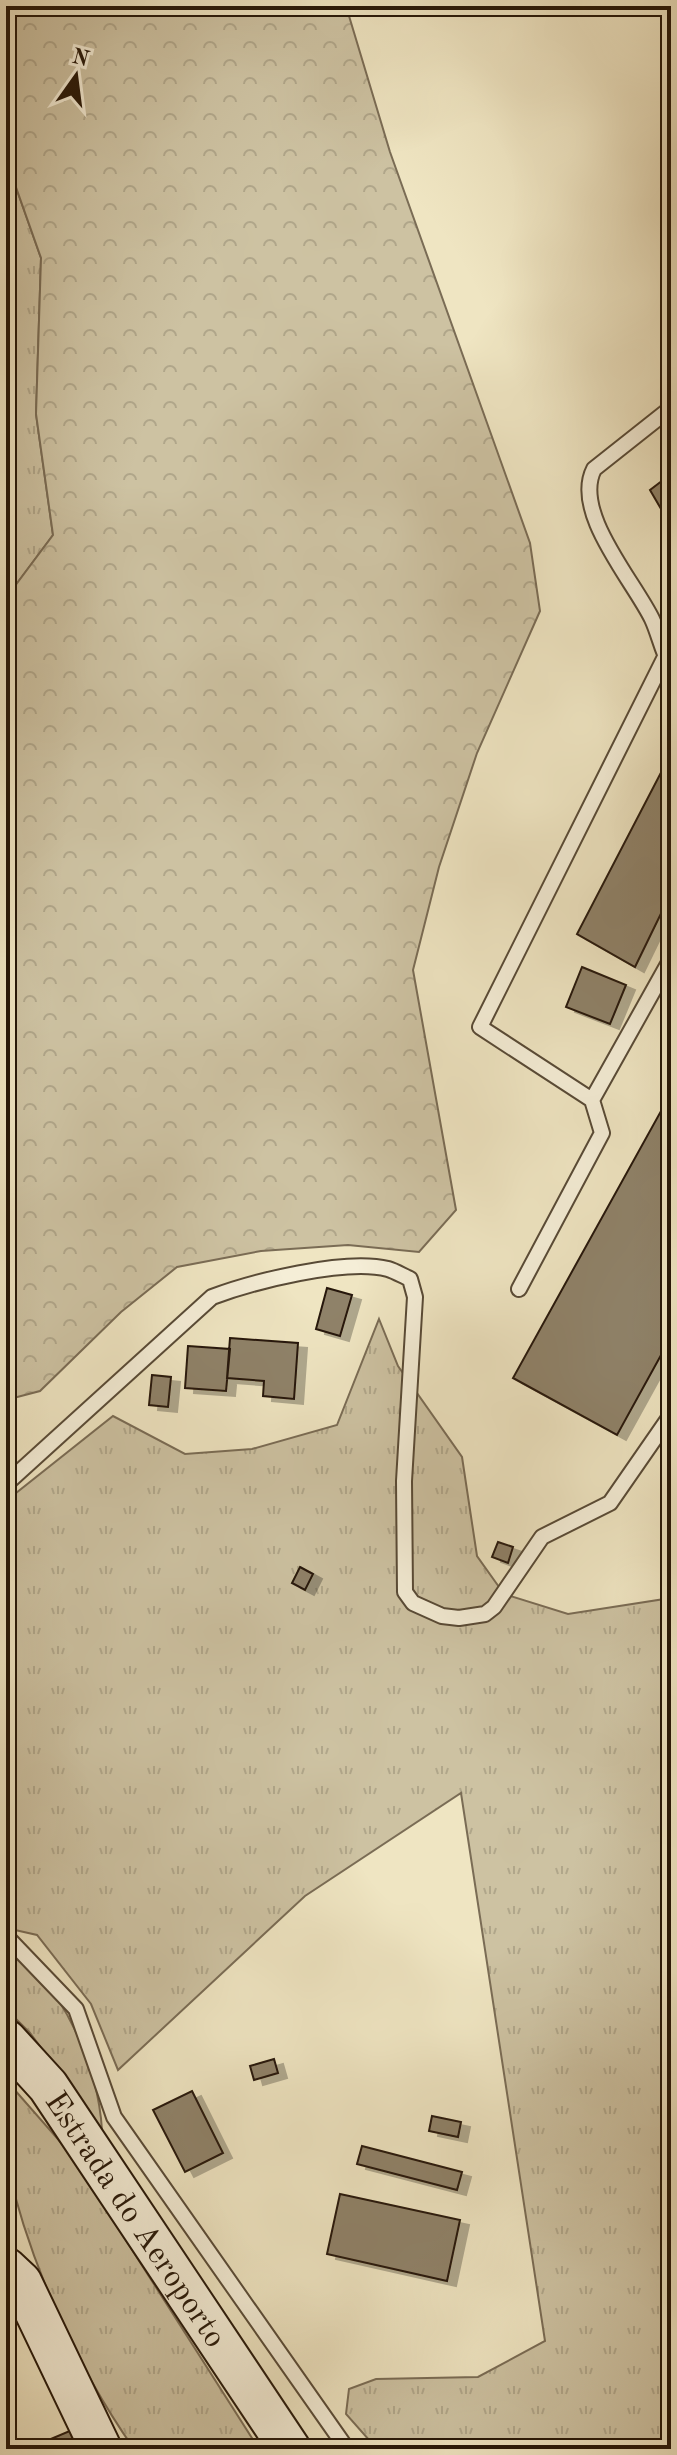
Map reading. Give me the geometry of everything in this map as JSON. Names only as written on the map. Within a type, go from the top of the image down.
[{"type":"main road","name":"Estrada do Aeroporto","points":[[6,2040],[48,2086],[263,2404],[290,2449]]},
{"type":"main road","points":[[6,2268],[21,2282],[101,2449]]},
{"type":"main road","name":"Estrada do Aeroporto","points":[[263,2404],[317,2449]]},
{"type":"lane","points":[[519,1289],[602,1133],[592,1100],[480,1027],[668,662],[651,617],[595,520],[588,493],[594,469],[671,408]]},
{"type":"lane","points":[[592,1100],[671,959]]},
{"type":"lane","points":[[6,1484],[212,1297],[254,1281],[301,1273],[388,1269],[410,1279],[415,1297],[404,1481],[405,1592],[413,1603],[442,1616],[474,1617],[494,1607],[542,1537],[610,1503],[671,1415]]},
{"type":"lane","points":[[6,1936],[22,1949],[76,2009],[114,2117],[347,2449]]},
{"type":"green space","points":[[6,6],[346,6],[390,152],[530,543],[540,611],[477,753],[439,867],[413,970],[456,1210],[419,1252],[348,1245],[261,1251],[177,1267],[121,1312],[40,1391],[6,1400],[6,598],[53,535],[36,414],[41,258],[6,159]]},
{"type":"green space","points":[[6,159],[41,258],[36,414],[53,535],[6,598]]},
{"type":"green space","points":[[379,1319],[398,1366],[462,1457],[477,1556],[504,1594],[568,1614],[671,1598],[671,2449],[377,2449],[346,2414],[349,2389],[376,2379],[478,2377],[545,2341],[461,1793],[305,1896],[118,2070],[91,2004],[37,1935],[6,1928],[6,1501],[113,1416],[185,1454],[252,1449],[337,1425]]},
{"type":"green space","points":[[6,1948],[44,1982],[74,2028],[93,2080],[102,2130],[30,2033],[6,2009]]},
{"type":"green space","points":[[6,2080],[71,2154],[259,2449],[134,2449],[73,2347],[27,2236],[6,2160]]},
{"type":"building","points":[[671,474],[671,526],[650,490]]},
{"type":"building","points":[[667,761],[671,764],[671,893],[635,967],[577,934]]},
{"type":"building","points":[[582,967],[626,985],[610,1024],[566,1007]]},
{"type":"building","points":[[671,1093],[671,1337],[617,1435],[513,1378]]},
{"type":"building","points":[[327,1288],[352,1295],[340,1336],[316,1329]]},
{"type":"building","points":[[230,1338],[298,1343],[294,1399],[263,1396],[264,1381],[227,1378]]},
{"type":"building","points":[[188,1346],[230,1349],[226,1391],[185,1388]]},
{"type":"building","points":[[152,1375],[171,1377],[168,1407],[149,1405]]},
{"type":"building","points":[[498,1542],[513,1547],[508,1563],[492,1557]]},
{"type":"building","points":[[300,1567],[313,1574],[305,1590],[292,1583]]},
{"type":"building","points":[[274,2059],[278,2073],[254,2080],[250,2066]]},
{"type":"building","points":[[192,2091],[223,2153],[185,2172],[153,2110]]},
{"type":"building","points":[[432,2116],[461,2122],[458,2137],[429,2131]]},
{"type":"building","points":[[362,2146],[462,2172],[457,2190],[357,2164]]},
{"type":"building","points":[[340,2194],[460,2220],[447,2281],[327,2254]]},
{"type":"building","points":[[72,2430],[80,2449],[43,2449],[46,2441]]}]
